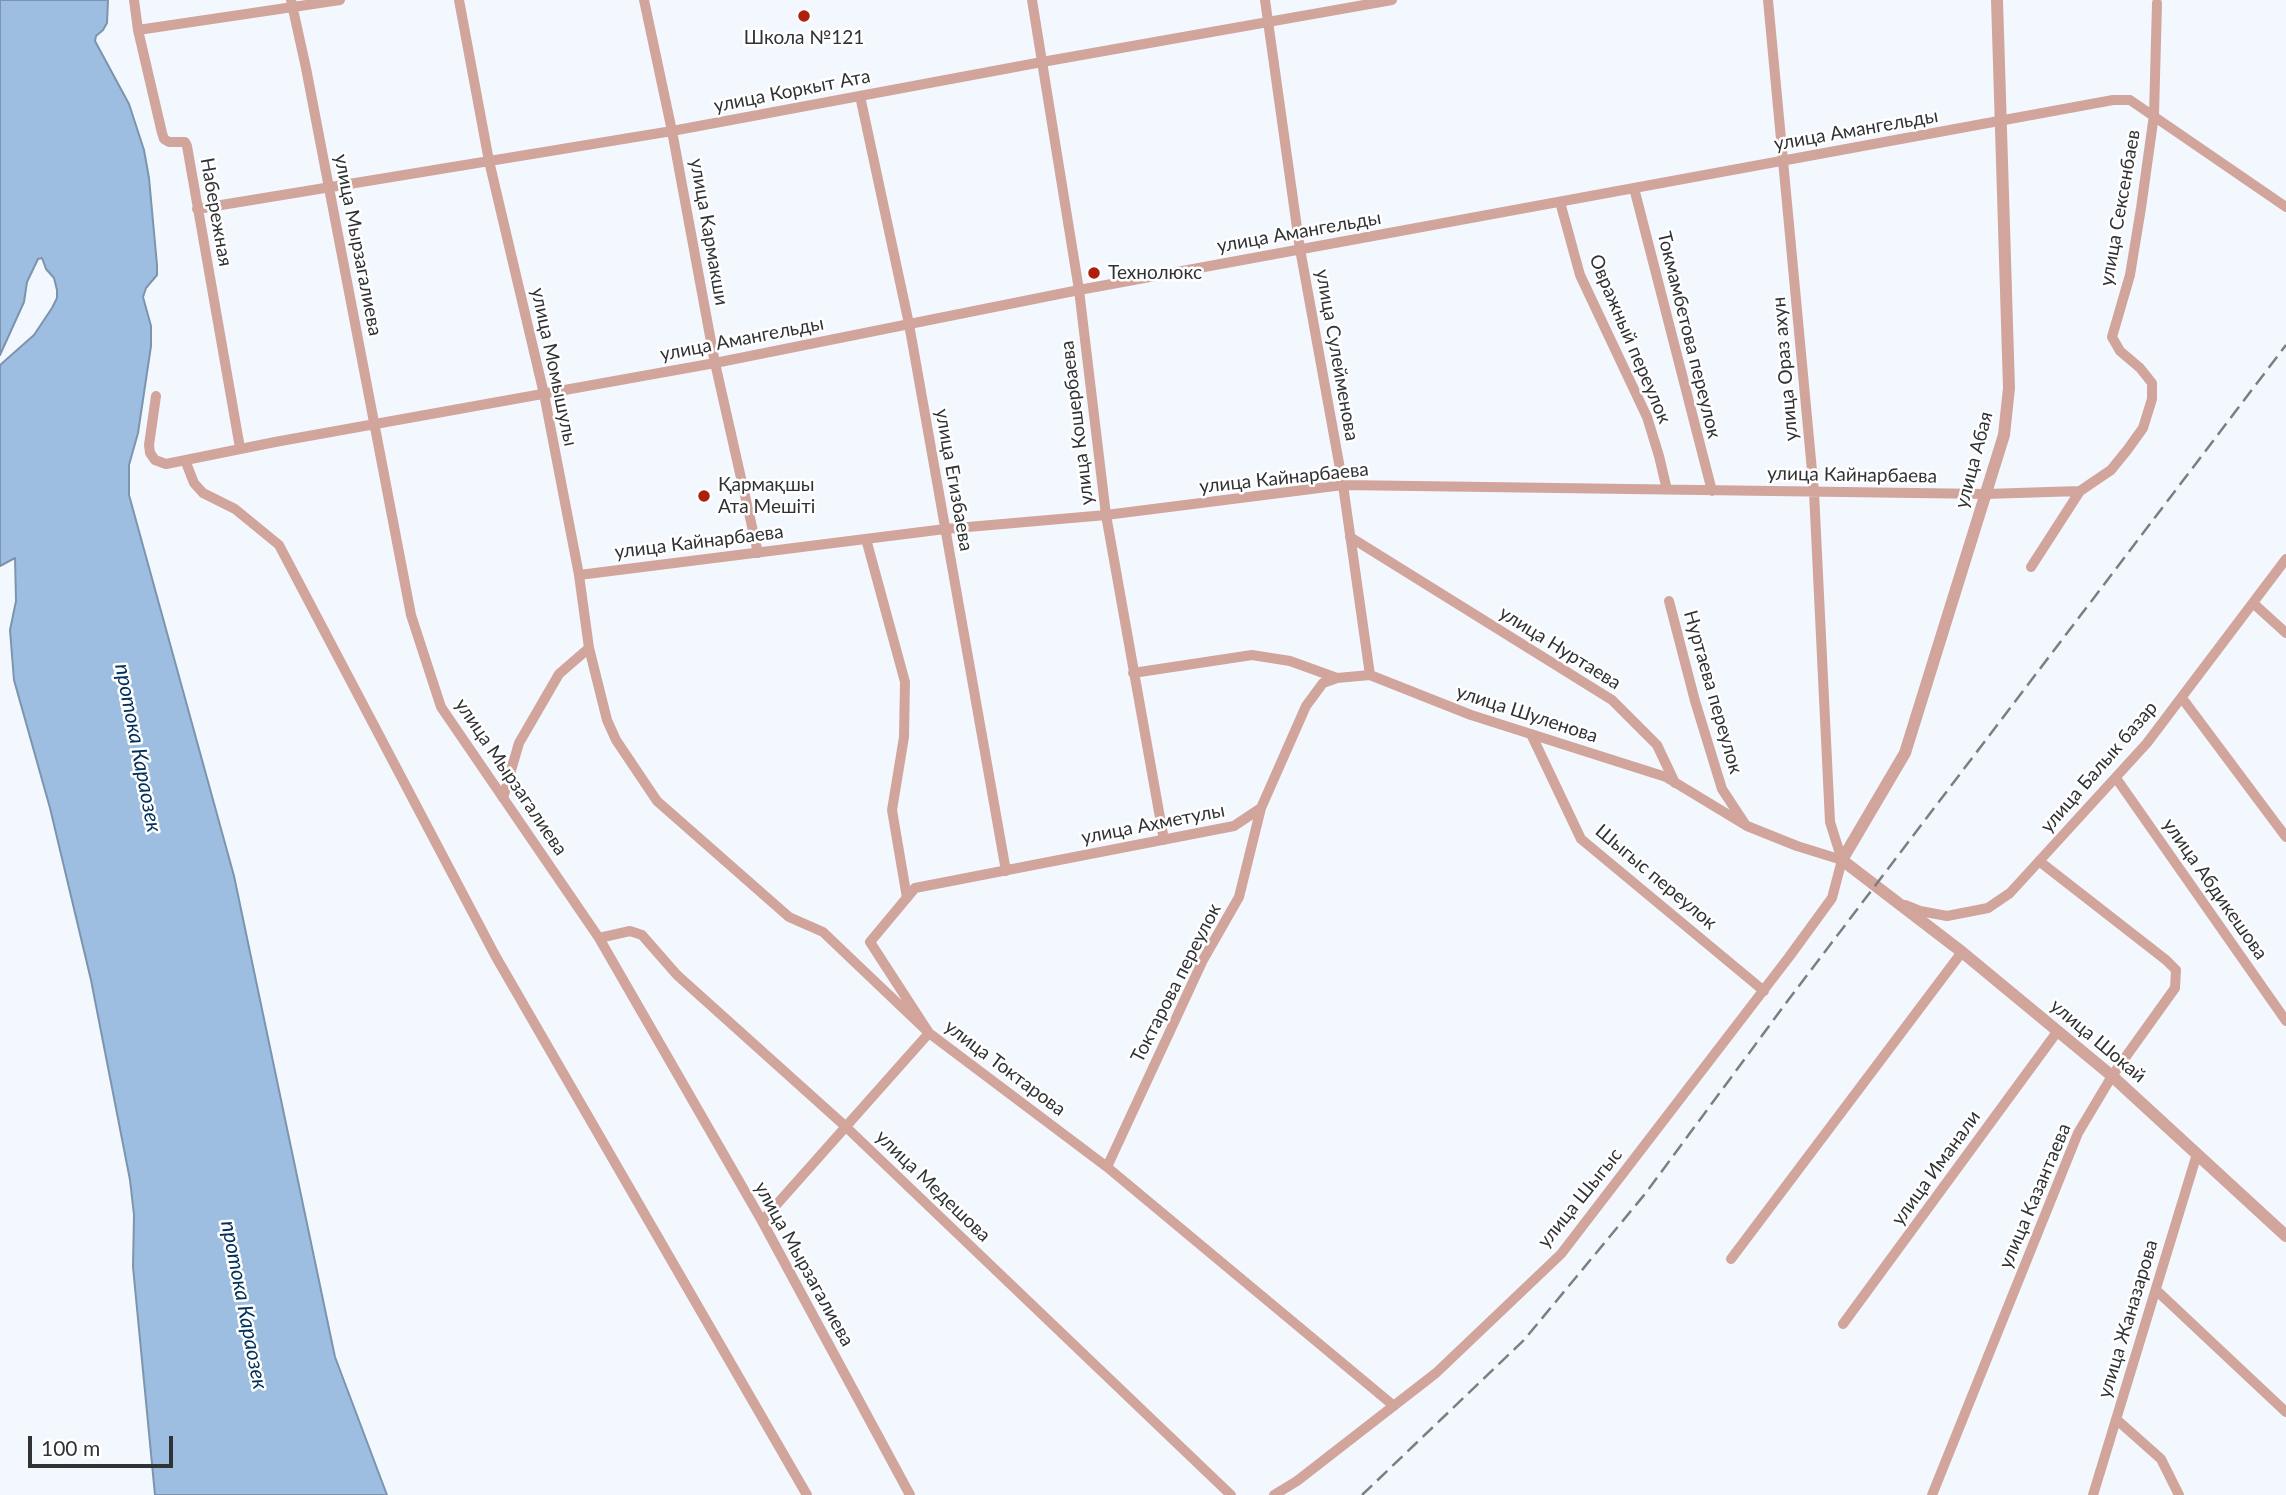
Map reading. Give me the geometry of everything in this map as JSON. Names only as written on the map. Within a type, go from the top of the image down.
[{"type":"street","name":"Набережная","points":[[134,0],[138,30],[164,139],[169,142],[184,142],[187,146],[240,448]]},
{"type":"street","points":[[138,30],[291,3],[340,0]]},
{"type":"street","name":"улица Момышулы","points":[[459,0],[489,161],[544,394],[579,575],[589,648],[607,720],[616,740]]},
{"type":"street","name":"улица Кармакши","points":[[644,0],[673,131],[715,363],[758,553]]},
{"type":"street","name":"улица Кошербаева","points":[[1032,0],[1079,290],[1106,515],[1164,840]]},
{"type":"street","name":"улица Сулейменова","points":[[1265,0],[1300,249],[1343,485],[1370,675]]},
{"type":"street","name":"улица Коркыт Ата","points":[[197,209],[673,131],[1392,0]]},
{"type":"street","name":"улица Ораз ахун","points":[[1768,0],[1814,492],[1830,822],[1842,860]]},
{"type":"street","name":"улица Абая","points":[[1842,860],[1905,753],[2004,435],[2009,388],[1997,0]]},
{"type":"street","name":"улица Мырзагалиева","points":[[291,3],[306,68],[411,615],[441,707],[598,938],[762,1221],[910,1495]]},
{"type":"street","name":"улица Сексенбаев","points":[[2031,567],[2080,491],[2111,470],[2128,449],[2143,428],[2152,399],[2152,383],[2140,368],[2120,352],[2112,337],[2130,275],[2154,115],[2157,4]]},
{"type":"street","name":"улица Егизбаева","points":[[860,96],[909,324],[1006,871]]},
{"type":"street","name":"улица Амангельды","points":[[156,396],[150,453],[155,460],[166,464],[240,448],[715,363],[1079,290],[2122,99],[2130,100],[2154,115],[2286,207]]},
{"type":"street","name":"Токмамбетова переулок","points":[[1634,188],[1712,491]]},
{"type":"street","name":"Овражный переулок","points":[[1560,202],[1580,275],[1647,418],[1660,456],[1667,490]]},
{"type":"street","points":[[185,460],[194,483],[203,493],[234,509],[279,545],[496,957],[807,1495]]},
{"type":"street","name":"улица Кайнарбаева","points":[[579,575],[945,529],[1106,515],[1343,485],[1986,494],[2080,491]]},
{"type":"street","name":"улица Нуртаева","points":[[1350,537],[1612,700],[1657,745],[1675,783]]},
{"type":"street","points":[[866,539],[905,682],[904,737],[892,810],[907,898]]},
{"type":"street","name":"улица Балык базар","points":[[1891,898],[1920,911],[1947,916],[1988,908],[2010,893],[2147,743],[2286,559]]},
{"type":"street","name":"Нуртаева переулок","points":[[1669,601],[1695,701],[1722,789],[1747,826]]},
{"type":"street","points":[[2253,603],[2286,633]]},
{"type":"street","points":[[503,798],[519,743],[559,674],[589,648]]},
{"type":"street","points":[[1133,673],[1252,654],[1290,661],[1336,678]]},
{"type":"street","points":[[1261,808],[1306,706],[1323,683],[1336,678],[1370,675]]},
{"type":"street","name":"улица Шуленова","points":[[1370,675],[1471,715],[1666,777],[1675,783]]},
{"type":"street","points":[[2182,698],[2286,837]]},
{"type":"street","name":"Шыгыс переулок","points":[[1531,734],[1581,839],[1764,991]]},
{"type":"street","name":"улица Токтарова","points":[[616,740],[657,801],[789,917],[822,932],[929,1033],[1107,1167],[1394,1406]]},
{"type":"street","name":"улица Абдикешова","points":[[2116,778],[2286,1021]]},
{"type":"street","points":[[1675,783],[1747,826],[1842,860]]},
{"type":"street","name":"улица Ахметулы","points":[[929,1033],[870,942],[915,888],[1234,826],[1261,808]]},
{"type":"street","name":"Токтарова переулок","points":[[1107,1167],[1202,960],[1239,897],[1261,808]]},
{"type":"street","name":"улица Шокай","points":[[1842,860],[1962,952],[2112,1076],[2286,1236]]},
{"type":"street","name":"улица Шыгыс","points":[[1274,1495],[1297,1481],[1436,1373],[1561,1254],[1764,991],[1832,898],[1842,860]]},
{"type":"street","name":"улица Казантаева","points":[[1932,1495],[2078,1133],[2112,1076],[2175,988],[2176,970],[2166,960],[2039,861]]},
{"type":"street","name":"улица Медешова","points":[[598,938],[630,931],[642,935],[677,975],[845,1126],[1231,1495]]},
{"type":"street","points":[[1731,1259],[1962,952]]},
{"type":"street","name":"улица Иманали","points":[[1843,1324],[2057,1032]]},
{"type":"street","points":[[762,1221],[929,1033]]},
{"type":"street","name":"улица Жаназарова","points":[[2094,1495],[2197,1154]]},
{"type":"street","points":[[2155,1290],[2286,1412]]},
{"type":"street","points":[[2116,1419],[2161,1459],[2179,1495]]},
{"type":"water","name":"протока Караозек","points":[[0,0],[108,0],[107,23],[95,41],[129,104],[144,150],[157,265],[157,275],[146,288],[143,297],[151,326],[151,346],[138,433],[129,465],[129,495],[234,876],[335,1357],[387,1495],[155,1495],[133,1267],[134,1215],[130,1180],[91,980],[50,808],[14,680],[10,630],[16,601],[15,558],[0,566],[0,365],[34,335],[52,308],[57,298],[57,290],[54,278],[46,269],[42,258],[38,259],[27,282],[24,302],[0,355]]},
{"type":"railway","points":[[1362,1495],[1524,1340],[1645,1194],[1789,999],[2286,345]]},
{"type":"place","name":"Школа №121","points":[[804,16]]},
{"type":"place","name":"Технолюкс","points":[[1094,273]]},
{"type":"place","name":"Қармақшы Ата Мешіті","points":[[704,496]]}]
